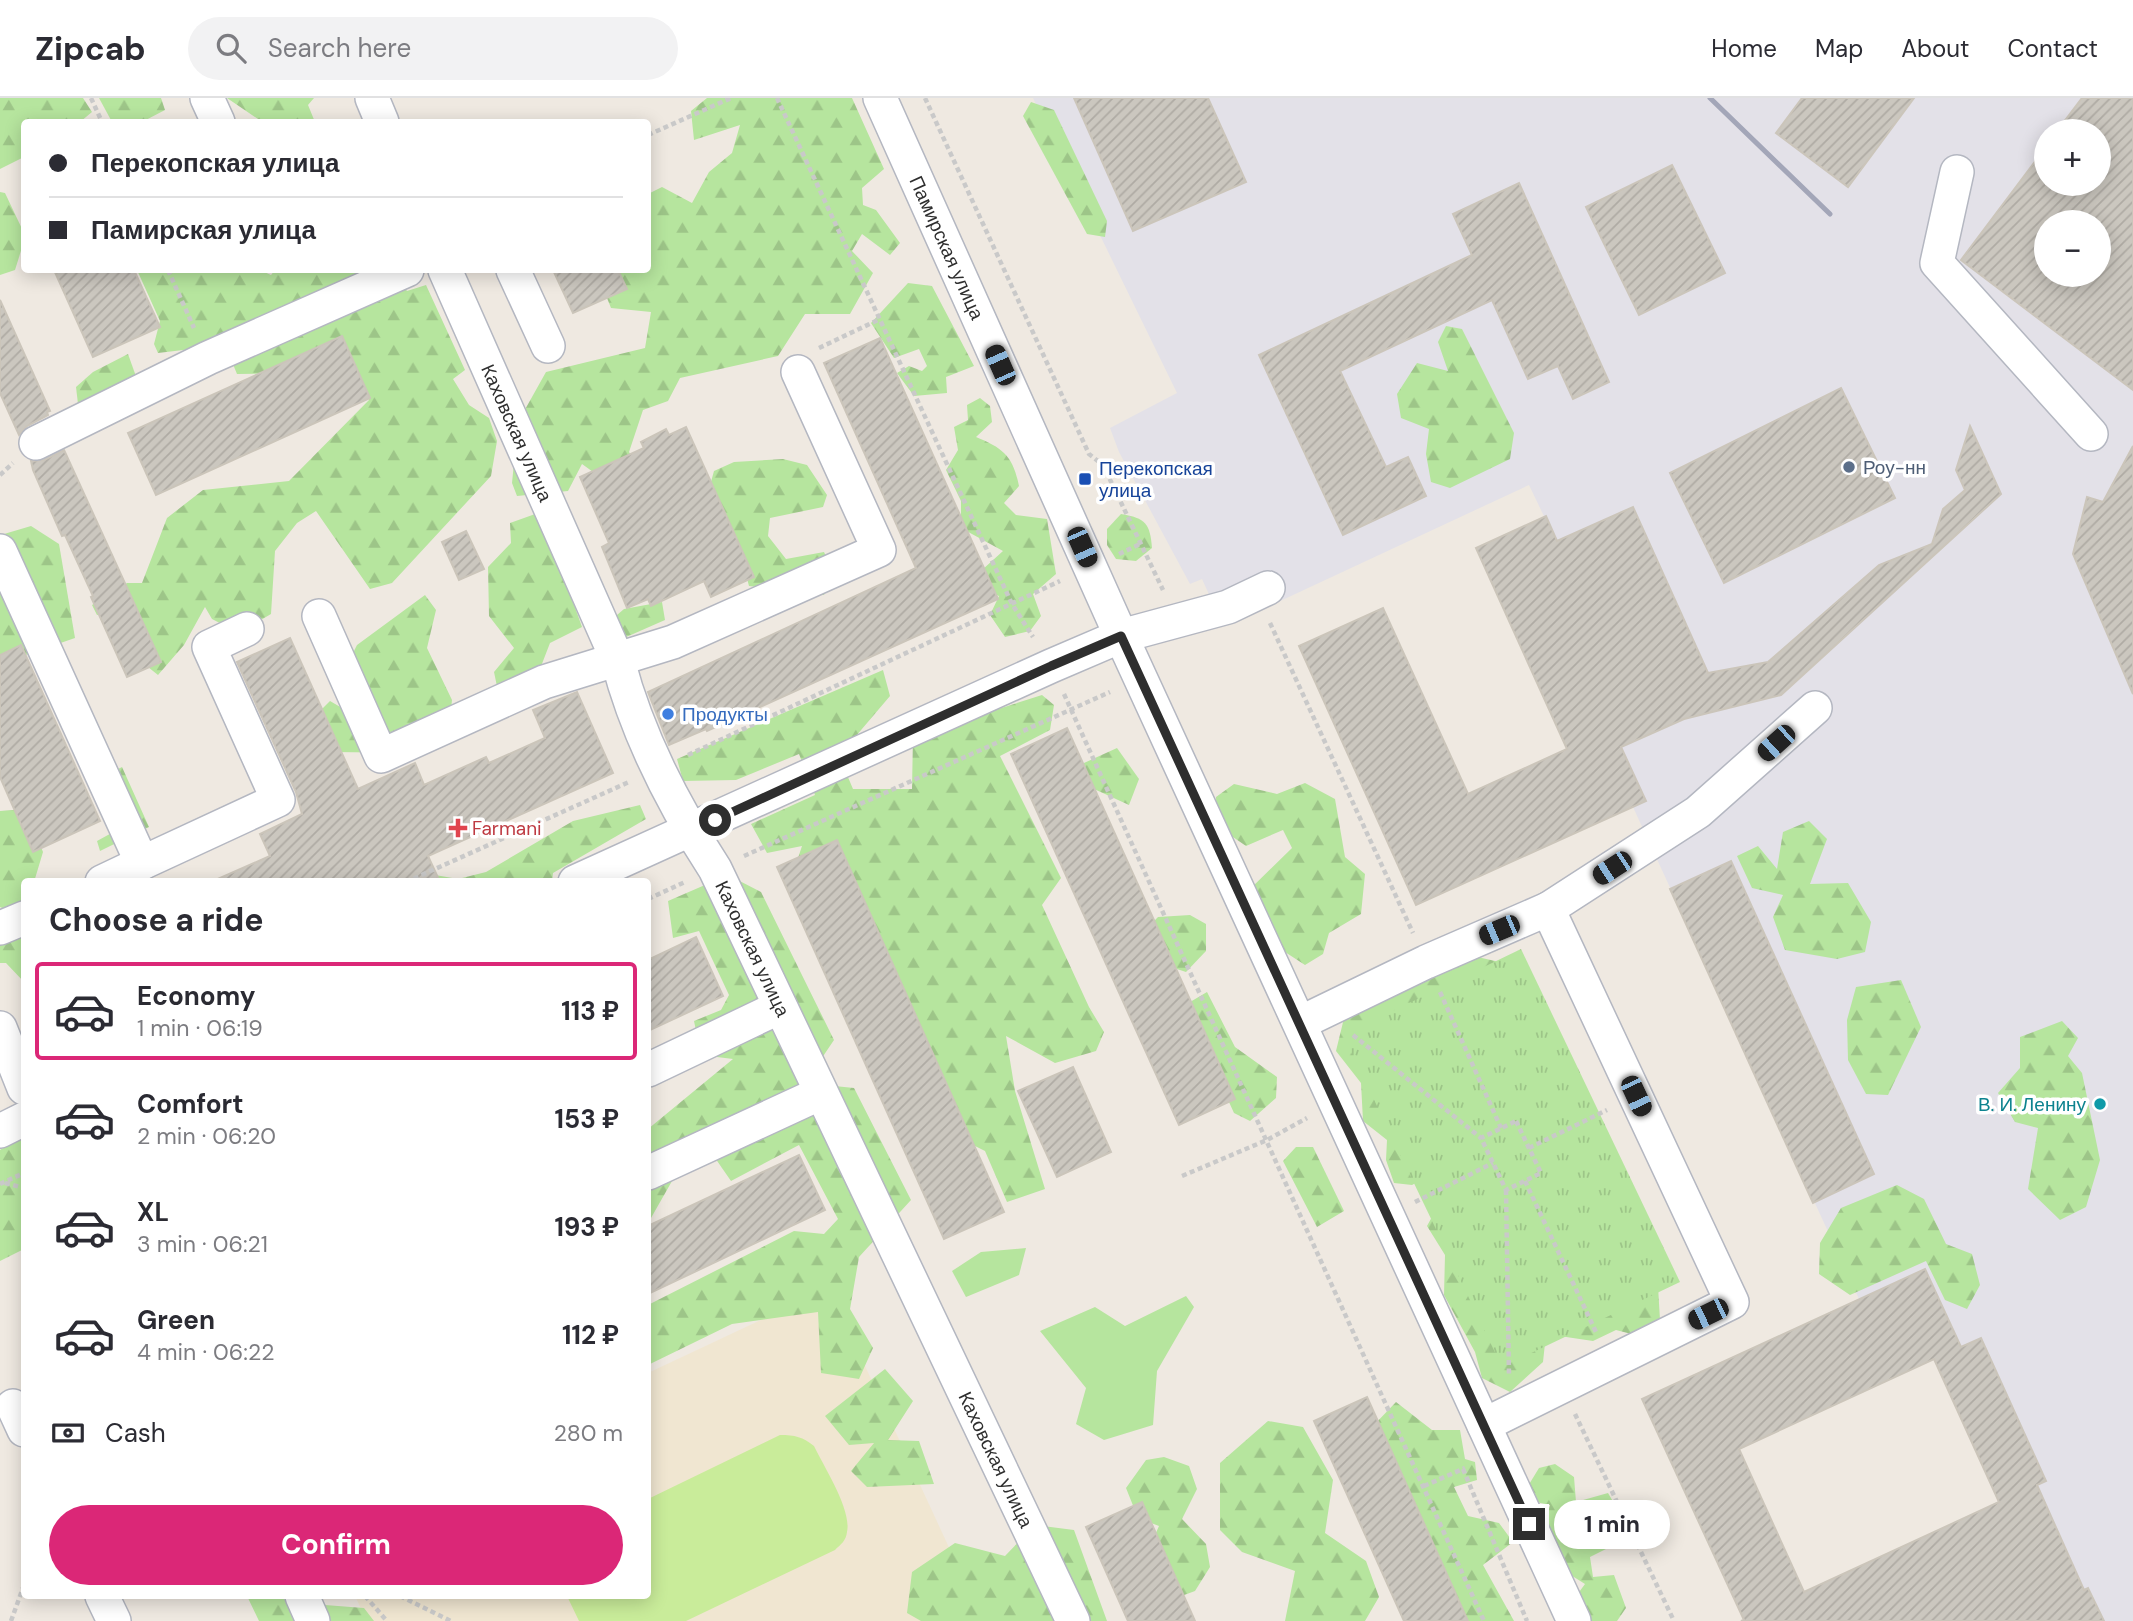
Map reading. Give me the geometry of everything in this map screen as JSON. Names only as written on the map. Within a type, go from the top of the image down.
[{"type":"street","points":[[207,98],[217,119]]},
{"type":"street","points":[[372,98],[381,119]]},
{"type":"street","name":"Памирская улица","points":[[880,98],[1121,636],[1312,1017],[1336,1103],[1497,1418],[1574,1621]]},
{"type":"street","points":[[1957,172],[1937,263],[2091,433]]},
{"type":"street","points":[[36,443],[208,358],[400,273]]},
{"type":"street","name":"Каховская улица","points":[[446,273],[618,660],[626,692],[660,768],[690,831],[715,869],[1073,1621]]},
{"type":"street","points":[[514,273],[548,346]]},
{"type":"street","points":[[319,616],[381,755],[544,682],[673,642],[878,550],[799,372]]},
{"type":"street","points":[[0,551],[142,863]]},
{"type":"street","points":[[584,878],[1121,636],[1228,607],[1262,591]]},
{"type":"street","points":[[110,878],[278,800],[209,647],[247,629]]},
{"type":"street","points":[[1312,1017],[1426,962],[1548,909],[1698,812],[1815,708]]},
{"type":"street","points":[[1497,1418],[1732,1302],[1548,909]]},
{"type":"street","points":[[0,928],[21,919]]},
{"type":"street","points":[[651,1069],[780,1007]]},
{"type":"street","points":[[0,1028],[21,1080]]},
{"type":"street","points":[[651,1172],[821,1093]]},
{"type":"street","points":[[0,1131],[21,1120]]},
{"type":"street","points":[[103,1599],[114,1621]]},
{"type":"street","points":[[303,1599],[313,1621]]},
{"type":"path","points":[[91,98],[101,119]]},
{"type":"path","points":[[651,134],[731,98]]},
{"type":"path","points":[[777,98],[1012,604],[1051,666],[1484,1621]]},
{"type":"path","points":[[925,98],[1089,454],[1104,465],[1178,621]]},
{"type":"path","points":[[169,273],[208,358]]},
{"type":"path","points":[[799,372],[813,351],[880,319]]},
{"type":"path","points":[[415,878],[660,768],[1140,544]]},
{"type":"path","points":[[1262,591],[1501,1128]]},
{"type":"path","points":[[651,898],[1141,678]]},
{"type":"path","points":[[1312,1017],[1481,1138],[1506,1190],[1497,1418]]},
{"type":"path","points":[[1529,1148],[1636,1096]]},
{"type":"path","points":[[1182,1176],[1267,1140],[1336,1103]]},
{"type":"path","points":[[1481,1138],[1516,1121],[1529,1148],[1541,1173],[1506,1190]]},
{"type":"path","points":[[1413,1203],[1493,1163]]},
{"type":"path","points":[[1,1184],[21,1174]]},
{"type":"path","points":[[1525,1181],[1611,1363]]},
{"type":"path","points":[[1,1184],[21,1187]]},
{"type":"path","points":[[1574,1410],[1674,1621]]},
{"type":"path","points":[[1424,1486],[1471,1465]]},
{"type":"path","points":[[1463,1469],[1527,1621]]},
{"type":"path","points":[[10,1621],[21,1593]]},
{"type":"path","points":[[368,1599],[387,1621]]},
{"type":"path","points":[[406,1599],[451,1621]]},
{"type":"shaded area","points":[[1033,98],[2133,98],[2133,1621],[1980,1621],[2078,1576],[2037,1485],[2046,1480],[1981,1338],[1961,1347],[1925,1269],[1859,1299],[1633,807],[1646,800],[1621,747],[1683,719],[1564,558],[1529,485],[1276,603],[1268,588],[1212,601],[1202,579],[1190,584],[1119,452],[1110,428],[1177,393]]},
{"type":"shaded area","points":[[829,1288],[983,1621],[367,1621],[356,1599],[651,1599],[651,1372]]},
{"type":"green space","points":[[0,98],[83,98],[92,112],[84,119],[21,119],[21,158],[0,169]]},
{"type":"green space","points":[[99,98],[161,98],[165,110],[148,119],[110,119]]},
{"type":"green space","points":[[227,98],[314,98],[308,105],[314,119],[258,119]]},
{"type":"green space","points":[[707,98],[852,98],[884,169],[862,188],[863,205],[876,210],[900,243],[890,255],[862,234],[852,251],[873,273],[850,314],[805,314],[778,356],[680,378],[668,401],[643,410],[629,452],[676,525],[582,464],[568,491],[517,496],[512,483],[518,422],[546,372],[645,348],[651,312],[611,308],[601,283],[609,273],[651,273],[651,192],[662,187],[692,203],[709,172],[732,153],[740,125],[694,140],[691,111]]},
{"type":"green space","points":[[1031,102],[1054,110],[1107,221],[1105,237],[1087,234],[1023,116]]},
{"type":"green space","points":[[0,192],[5,193],[21,227],[21,251],[15,270],[0,275]]},
{"type":"green space","points":[[138,273],[394,273],[407,291],[426,285],[465,370],[453,379],[469,405],[489,418],[497,441],[491,476],[392,583],[370,589],[316,511],[297,523],[275,551],[271,614],[239,633],[212,619],[205,607],[184,645],[158,675],[148,667],[124,610],[97,615],[92,605],[127,583],[142,583],[167,518],[203,490],[289,481],[369,400],[357,373],[237,374],[225,345],[158,353],[154,344],[160,321]]},
{"type":"green space","points":[[908,283],[932,286],[974,366],[946,377],[947,393],[914,396],[897,373],[909,366],[922,371],[927,366],[919,349],[894,358],[871,323]]},
{"type":"green space","points":[[1446,326],[1462,329],[1514,433],[1510,459],[1450,488],[1431,482],[1426,454],[1429,429],[1401,418],[1397,394],[1417,363],[1448,371],[1438,342]]},
{"type":"green space","points":[[128,354],[138,382],[78,404],[76,387],[93,372]]},
{"type":"green space","points":[[980,398],[990,406],[992,422],[976,437],[1005,454],[1014,467],[1019,486],[1004,503],[1016,515],[1047,519],[1056,574],[1033,594],[1041,616],[1030,631],[1005,637],[990,615],[999,596],[988,592],[982,570],[1003,551],[961,528],[961,501],[946,470],[958,450],[954,427],[968,420],[967,405]]},
{"type":"green space","points":[[783,459],[807,465],[827,495],[823,507],[770,518],[768,536],[786,559],[824,552],[834,574],[824,595],[749,586],[744,567],[704,507],[714,471],[734,462]]},
{"type":"green space","points":[[538,513],[550,537],[582,627],[550,643],[528,700],[500,701],[494,672],[514,648],[489,616],[488,567],[511,543],[510,523]]},
{"type":"green space","points":[[1121,514],[1141,520],[1150,533],[1152,548],[1136,561],[1116,559],[1107,545],[1107,529]]},
{"type":"green space","points":[[31,526],[59,544],[75,638],[11,660],[0,659],[0,551],[4,534]]},
{"type":"green space","points":[[425,595],[436,610],[427,648],[452,700],[448,737],[420,753],[331,752],[312,719],[330,701],[354,715],[346,667],[357,645]]},
{"type":"green space","points":[[662,602],[665,620],[624,638],[603,627],[624,609]]},
{"type":"green space","points":[[883,670],[890,696],[839,756],[853,789],[912,789],[913,736],[1042,695],[1054,705],[1050,730],[1000,756],[1061,878],[1042,905],[1089,1007],[1104,1032],[1096,1051],[1055,1063],[1006,1036],[1015,1091],[1045,1189],[1007,1202],[985,1151],[941,1129],[794,870],[802,846],[767,853],[751,824],[815,795],[799,754],[736,780],[683,781],[677,759]]},
{"type":"green space","points":[[1117,748],[1139,779],[1129,805],[1081,783],[1073,768]]},
{"type":"green space","points":[[122,767],[149,827],[100,851],[97,841],[128,824],[112,772]]},
{"type":"green space","points":[[1305,783],[1335,799],[1345,857],[1365,874],[1361,914],[1329,933],[1323,954],[1305,965],[1265,939],[1248,891],[1292,848],[1283,830],[1246,846],[1217,826],[1216,797],[1234,784],[1277,794]]},
{"type":"green space","points":[[640,805],[646,819],[553,873],[552,878],[462,878],[486,872],[573,821]]},
{"type":"green space","points":[[26,809],[43,852],[35,878],[21,878],[21,979],[6,963],[0,963],[0,942],[19,938],[7,910],[0,907],[0,811]]},
{"type":"green space","points":[[1809,821],[1827,839],[1810,884],[1848,883],[1871,922],[1865,952],[1837,959],[1785,950],[1773,917],[1783,895],[1752,888],[1737,856],[1758,846],[1777,869],[1783,832]]},
{"type":"green space","points":[[424,873],[452,878],[421,878]]},
{"type":"green space","points":[[728,875],[761,892],[834,1040],[805,1083],[854,1088],[911,1200],[859,1257],[850,1309],[873,1348],[859,1379],[821,1373],[818,1312],[732,1324],[651,1364],[651,1303],[794,1231],[824,1234],[838,1219],[799,1145],[731,1181],[713,1155],[680,1167],[651,1218],[651,1127],[733,1059],[701,1055],[694,1021],[721,1010],[729,995],[699,931],[673,938],[668,901]]},
{"type":"green space","points":[[1190,915],[1206,924],[1206,951],[1186,972],[1141,957],[1135,941],[1158,917]]},
{"type":"green space","points":[[1521,949],[1680,1282],[1502,1367],[1343,1035]]},
{"type":"green space","points":[[1460,953],[1517,966],[1434,1173],[1412,1185],[1394,1183],[1386,1160],[1387,1140],[1363,1121],[1361,1083],[1336,1051],[1346,1010]]},
{"type":"green space","points":[[1901,980],[1921,1027],[1888,1095],[1866,1094],[1848,1060],[1847,1020],[1856,987]]},
{"type":"green space","points":[[1207,992],[1235,1047],[1277,1077],[1276,1098],[1250,1121],[1234,1113],[1185,1005]]},
{"type":"green space","points":[[2062,1021],[2078,1038],[2068,1056],[2082,1073],[2100,1160],[2086,1207],[2060,1220],[2028,1189],[2038,1128],[2015,1122],[1998,1093],[2020,1068],[2020,1037]]},
{"type":"green space","points":[[18,1139],[21,1140],[21,1250],[0,1261],[0,1150]]},
{"type":"green space","points":[[1296,1147],[1313,1147],[1344,1211],[1317,1227],[1283,1161]]},
{"type":"green space","points":[[1897,1185],[1924,1199],[1946,1244],[1972,1254],[1980,1285],[1967,1309],[1945,1300],[1926,1261],[1850,1295],[1819,1274],[1820,1243],[1841,1208]]},
{"type":"green space","points":[[1445,1193],[1657,1269],[1660,1320],[1643,1337],[1616,1330],[1593,1341],[1546,1334],[1543,1362],[1510,1392],[1482,1378],[1475,1352],[1444,1295],[1445,1255],[1427,1226]]},
{"type":"green space","points":[[1026,1248],[1019,1275],[966,1297],[952,1271],[981,1252]]},
{"type":"green space","points":[[1186,1296],[1194,1307],[1157,1371],[1153,1425],[1104,1440],[1076,1424],[1086,1388],[1040,1331],[1095,1307],[1125,1326]]},
{"type":"green space","points":[[885,1369],[913,1401],[888,1440],[919,1441],[934,1484],[867,1487],[851,1471],[874,1443],[849,1445],[825,1416]]},
{"type":"green space","points":[[1396,1402],[1432,1430],[1460,1430],[1465,1459],[1475,1462],[1477,1480],[1454,1487],[1468,1516],[1499,1523],[1513,1542],[1483,1565],[1514,1621],[1461,1621],[1373,1426]]},
{"type":"green space","points":[[1268,1421],[1303,1427],[1333,1480],[1325,1533],[1366,1561],[1379,1597],[1365,1621],[1285,1621],[1295,1571],[1242,1552],[1220,1530],[1220,1463]]},
{"type":"green space","points":[[780,1435],[790,1435],[806,1440],[814,1446],[845,1512],[846,1538],[835,1550],[686,1621],[579,1621],[568,1599],[651,1599],[651,1498]]},
{"type":"green space","points":[[1164,1457],[1189,1466],[1197,1489],[1182,1519],[1206,1544],[1210,1567],[1195,1591],[1176,1598],[1146,1555],[1159,1526],[1138,1518],[1126,1488],[1146,1460]]},
{"type":"green space","points":[[1555,1464],[1574,1477],[1576,1502],[1608,1493],[1624,1520],[1612,1546],[1590,1557],[1593,1577],[1614,1575],[1626,1608],[1617,1621],[1584,1621],[1574,1599],[1585,1584],[1558,1567],[1543,1530],[1550,1505],[1531,1501],[1528,1486],[1539,1468]]},
{"type":"green space","points":[[1035,1525],[1074,1530],[1107,1621],[921,1621],[907,1613],[912,1572],[955,1543],[1005,1556]]},
{"type":"green space","points":[[248,1599],[284,1599],[293,1619],[325,1605],[364,1608],[374,1621],[259,1621]]},
{"type":"building","points":[[1074,98],[1208,98],[1246,182],[1133,231]]},
{"type":"building","points":[[1802,98],[1914,98],[1848,187],[1776,133]]},
{"type":"building","points":[[2082,98],[2133,98],[2133,390],[1961,260],[2034,163],[2034,196],[2111,196],[2111,119],[2066,119]]},
{"type":"building","points":[[1672,165],[1725,273],[1639,315],[1586,207]]},
{"type":"building","points":[[1519,183],[1609,382],[1573,399],[1558,366],[1528,379],[1492,300],[1340,371],[1386,467],[1408,457],[1426,496],[1343,535],[1259,355],[1472,255],[1453,214]]},
{"type":"building","points":[[55,273],[135,273],[160,327],[93,357]]},
{"type":"building","points":[[554,273],[619,273],[627,289],[573,313]]},
{"type":"building","points":[[0,300],[50,411],[47,412],[48,415],[27,426],[19,435],[0,393]]},
{"type":"building","points":[[342,336],[370,398],[156,495],[128,433]]},
{"type":"building","points":[[880,338],[998,599],[707,731],[706,729],[669,745],[648,692],[916,568],[824,363]]},
{"type":"building","points":[[1841,388],[1895,498],[1724,583],[1670,473]]},
{"type":"building","points":[[1970,426],[2001,494],[1781,695],[1684,719],[1621,747],[1646,801],[1416,905],[1299,646],[1383,608],[1468,794],[1567,749],[1476,548],[1546,516],[1557,541],[1633,507],[1708,673],[1768,662],[1879,565],[1932,544],[1943,509],[1965,490],[1956,470]]},
{"type":"building","points":[[686,427],[754,577],[711,597],[704,581],[651,606],[648,599],[627,608],[602,547],[609,543],[580,477],[644,448],[641,442],[666,429],[669,435]]},
{"type":"building","points":[[2133,446],[2133,694],[2073,554],[2087,497],[2103,502]]},
{"type":"building","points":[[64,450],[161,662],[127,677],[91,597],[93,596],[65,535],[62,536],[33,470],[31,461],[44,460]]},
{"type":"building","points":[[466,531],[484,569],[459,580],[442,542]]},
{"type":"building","points":[[290,638],[358,789],[415,763],[424,785],[486,757],[489,763],[545,738],[533,710],[577,692],[613,773],[428,856],[438,878],[220,878],[270,856],[260,834],[302,814],[296,792],[237,662]]},
{"type":"building","points":[[21,645],[100,821],[33,852],[0,777],[0,655]]},
{"type":"building","points":[[1067,728],[1235,1099],[1179,1125],[1011,754]]},
{"type":"building","points":[[837,840],[1004,1212],[944,1239],[777,867]]},
{"type":"building","points":[[1731,861],[1874,1174],[1813,1203],[1670,889]]},
{"type":"building","points":[[696,937],[723,996],[651,1030],[651,959]]},
{"type":"building","points":[[1073,1067],[1111,1152],[1057,1177],[1018,1091]]},
{"type":"building","points":[[799,1155],[825,1210],[651,1293],[651,1225]]},
{"type":"building","points":[[1925,1269],[1961,1347],[1981,1338],[2046,1481],[2037,1485],[2084,1590],[2088,1588],[2104,1621],[1741,1621],[1744,1620],[1642,1399]],"holes":[[[1934,1359],[1999,1502],[1804,1592],[1739,1449]]]},
{"type":"building","points":[[1367,1397],[1468,1621],[1404,1621],[1314,1421]]},
{"type":"building","points":[[1142,1502],[1195,1621],[1128,1621],[1086,1527]]},
{"type":"railway","points":[[1710,98],[1830,214]]},
{"type":"place","name":"Роу-нн","points":[[1849,467]]},
{"type":"place","name":"Перекопская улица","points":[[1085,479]]},
{"type":"place","name":"Продукты","points":[[668,714]]},
{"type":"place","name":"Farmani","points":[[458,828]]},
{"type":"place","name":"В. И. Ленину","points":[[2100,1104]]},
{"type":"route","points":[[715,820],[1121,636],[1529,1524]]}]
